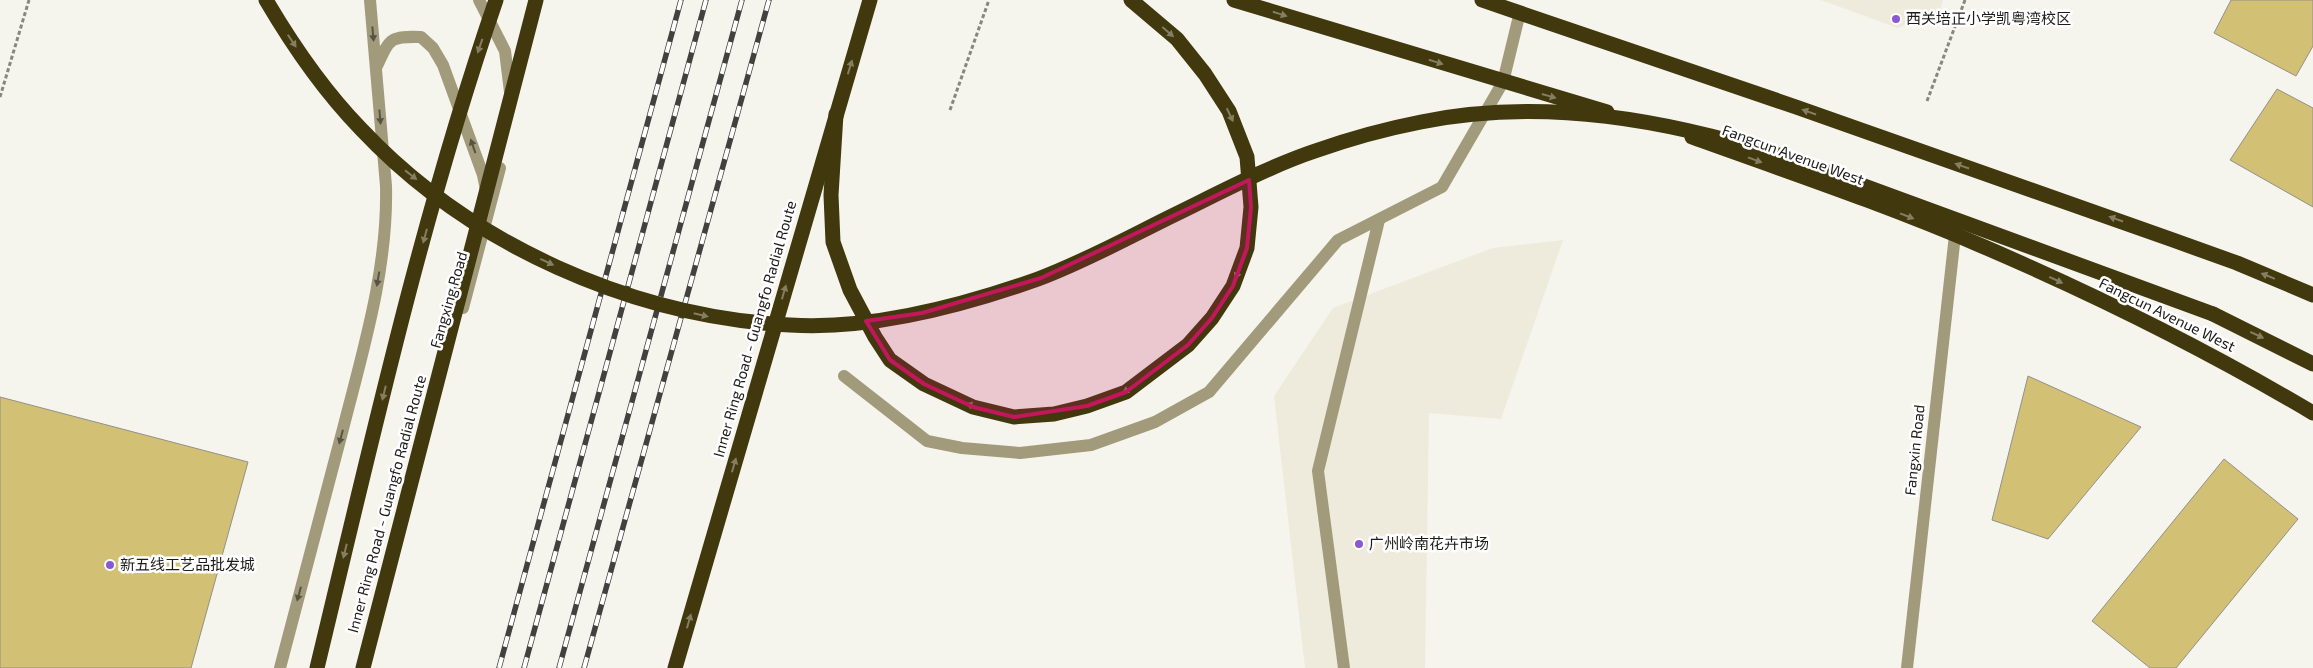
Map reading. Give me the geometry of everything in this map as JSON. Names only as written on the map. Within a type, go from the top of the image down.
[{"type":"highway","points":[[266,0],[292,43],[361,130],[404,169],[462,215],[512,246],[572,274],[651,303],[716,318],[793,326],[854,323],[922,313],[983,297],[1041,278],[1312,152],[1369,134],[1425,121],[1533,110],[1594,115],[1660,124],[1726,138],[1788,158],[2213,314],[2313,364]]},
{"type":"highway","points":[[317,668],[439,180],[496,0]]},
{"type":"highway","name":"Inner Ring Road - Guangfo Radial Route","points":[[364,668],[536,0]]},
{"type":"highway","name":"Inner Ring Road - Guangfo Radial Route","points":[[675,668],[870,0]]},
{"type":"highway","points":[[836,114],[831,195],[833,242],[850,290],[875,337],[890,360],[924,384],[973,407],[1014,417],[1054,414],[1087,406],[1126,392],[1188,345],[1212,318],[1233,286],[1247,248],[1250,215],[1247,156],[1229,111],[1205,74],[1177,39],[1131,0]]},
{"type":"highway","name":"Fangcun Avenue West","points":[[1234,0],[1503,82],[1678,132],[1832,187],[1955,235],[2176,337],[2258,380],[2313,413]]},
{"type":"highway","points":[[1482,0],[2182,243],[2313,295]]},
{"type":"street","points":[[280,668],[369,328],[383,252],[386,186],[370,0]]},
{"type":"street","name":"Fangxing Road","points":[[364,668],[490,210],[506,145],[510,88],[505,51],[479,0]]},
{"type":"street","points":[[844,376],[927,441],[962,448],[1020,453],[1091,445],[1155,422],[1209,392],[1338,240],[1442,187],[1503,82],[1520,12]]},
{"type":"street","points":[[376,68],[387,44],[399,36],[422,37],[433,48],[443,66],[470,137],[483,175],[490,210]]},
{"type":"street","points":[[1344,668],[1318,471],[1379,220]]},
{"type":"street","name":"Fangxin Road","points":[[1907,668],[1955,235]]},
{"type":"path","points":[[0,97],[29,0]]},
{"type":"path","points":[[950,110],[989,0]]},
{"type":"path","points":[[1927,101],[1965,0]]},
{"type":"highlighted area","points":[[1249,180],[1251,207],[1247,248],[1233,286],[1212,318],[1188,345],[1126,392],[1087,406],[1014,417],[973,407],[924,384],[890,360],[866,321],[922,313],[1041,278]]},
{"type":"shaded area","name":"西关培正小学凯粤湾校区","points":[[1821,0],[1943,0],[1940,11],[1898,28]]},
{"type":"shaded area","name":"广州岭南花卉市场","points":[[1563,240],[1501,419],[1429,413],[1425,668],[1305,668],[1274,396],[1333,308],[1493,248]]},
{"type":"building","points":[[2231,0],[2313,0],[2313,46],[2296,76],[2214,33]]},
{"type":"building","points":[[2277,89],[2313,108],[2313,207],[2230,160]]},
{"type":"building","points":[[2028,376],[2141,427],[2048,539],[1992,520]]},
{"type":"building","name":"新五线工艺品批发城","points":[[0,397],[248,462],[191,668],[0,668]]},
{"type":"building","points":[[2224,459],[2298,519],[2176,668],[2150,668],[2092,621]]},
{"type":"railway","points":[[499,668],[681,0]]},
{"type":"railway","points":[[524,668],[706,0]]},
{"type":"railway","points":[[559,668],[742,0]]},
{"type":"railway","points":[[584,668],[769,0]]},
{"type":"place","name":"西关培正小学凯粤湾校区","points":[[1896,19]]},
{"type":"place","name":"广州岭南花卉市场","points":[[1359,544]]},
{"type":"place","name":"新五线工艺品批发城","points":[[110,565]]}]
